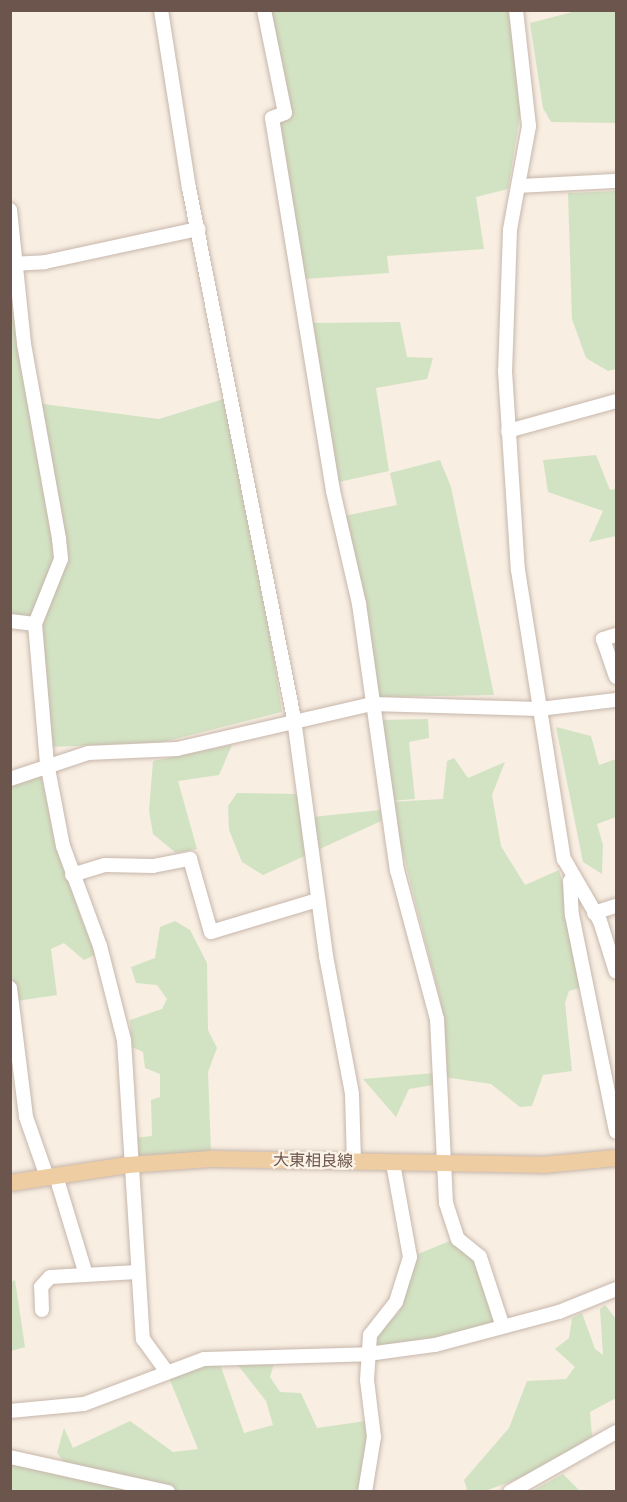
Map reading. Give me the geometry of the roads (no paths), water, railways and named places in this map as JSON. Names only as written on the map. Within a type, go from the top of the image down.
[{"type":"main road","name":"大東相良線","points":[[10,1183],[128,1165],[211,1159],[543,1165],[616,1158]]},
{"type":"street","points":[[161,10],[198,229],[294,719],[318,900],[352,1094],[354,1162]]},
{"type":"street","points":[[264,10],[285,113],[272,118],[372,704],[397,870],[437,1020],[440,1164],[450,1224],[458,1239],[480,1257],[502,1324]]},
{"type":"street","points":[[516,10],[529,126],[508,259],[508,431],[518,570],[539,709],[570,879],[572,915],[616,1132]]},
{"type":"street","points":[[519,186],[616,181]]},
{"type":"street","points":[[10,210],[13,264],[60,560],[35,624],[47,763],[72,875],[100,946],[124,1040],[128,1165],[143,1339],[166,1371]]},
{"type":"street","points":[[13,264],[198,229]]},
{"type":"street","points":[[508,431],[616,401]]},
{"type":"street","points":[[10,621],[35,624]]},
{"type":"street","points":[[616,635],[603,639],[616,677]]},
{"type":"street","points":[[10,779],[47,763],[88,753],[177,749],[294,719],[372,704],[539,709],[616,700]]},
{"type":"street","points":[[72,875],[105,864],[153,866],[190,859],[211,932],[318,900]]},
{"type":"street","points":[[570,879],[594,913],[616,972]]},
{"type":"street","points":[[594,913],[616,906]]},
{"type":"street","points":[[10,988],[26,1117],[51,1176],[86,1275]]},
{"type":"street","points":[[365,1491],[374,1437],[368,1354],[370,1335],[396,1302],[410,1257],[393,1163]]},
{"type":"street","points":[[42,1310],[41,1287],[50,1277],[138,1272]]},
{"type":"street","points":[[10,1411],[84,1404],[166,1371],[233,1356],[368,1354],[435,1345],[502,1324],[559,1312],[616,1289]]},
{"type":"street","points":[[510,1491],[616,1432]]},
{"type":"street","points":[[10,1457],[168,1491]]}]
